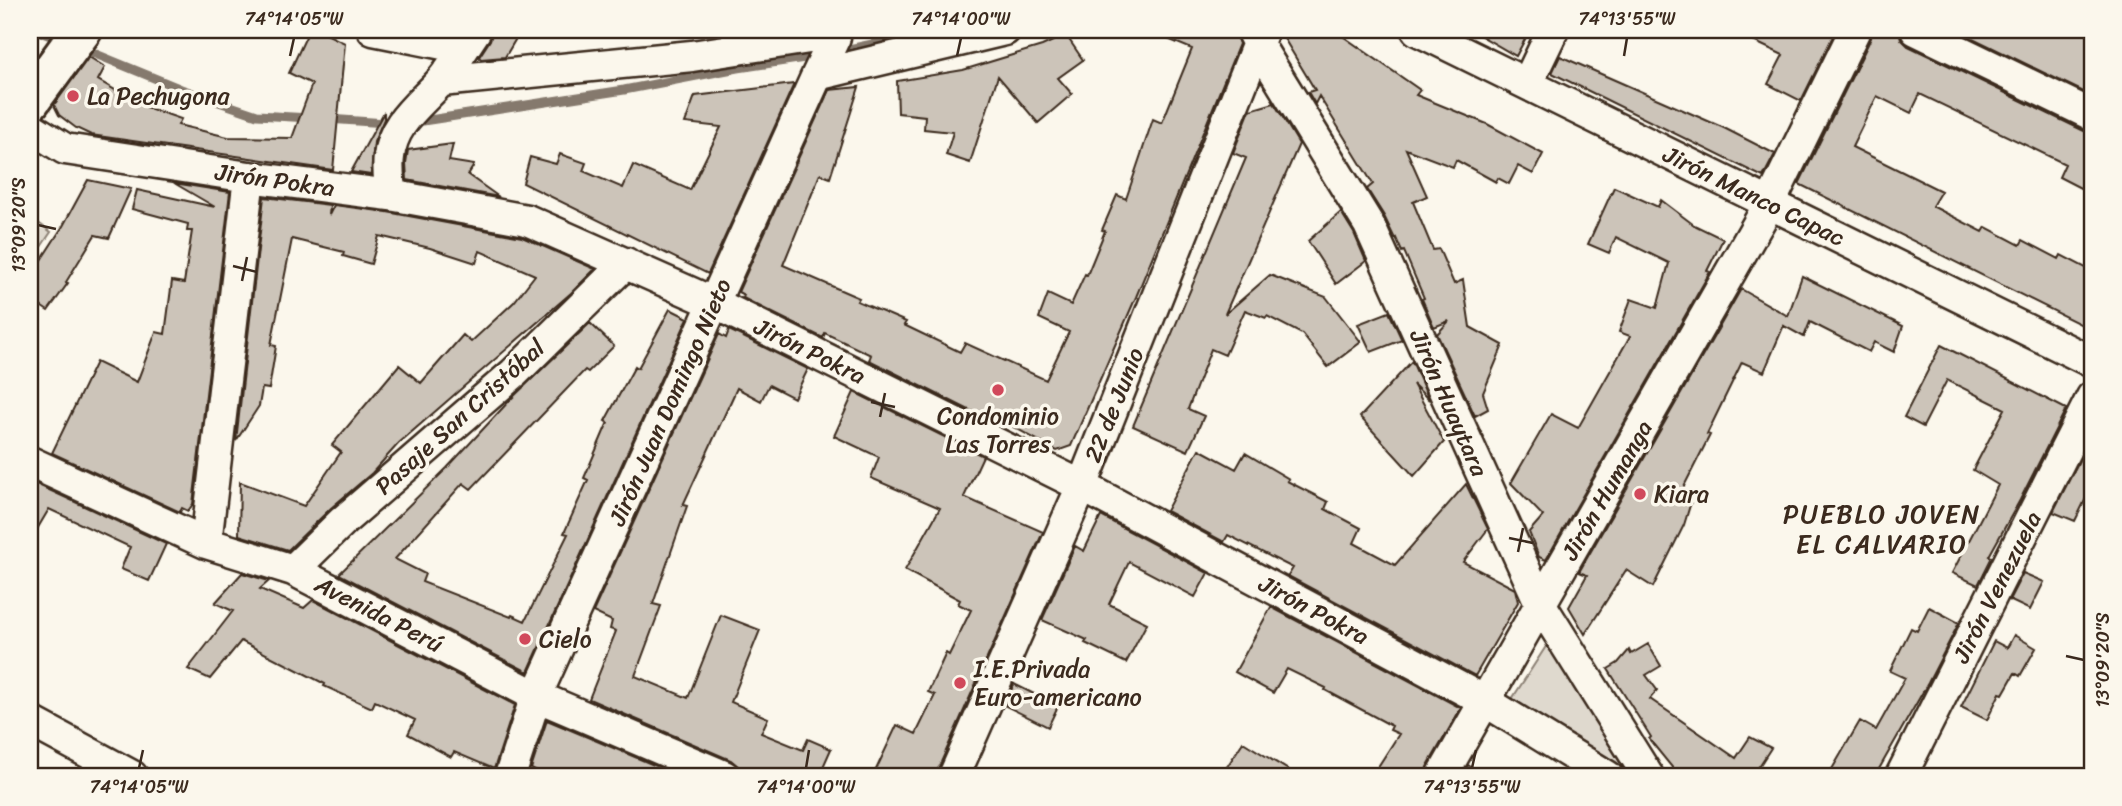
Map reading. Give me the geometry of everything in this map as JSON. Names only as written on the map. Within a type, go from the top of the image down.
[{"type":"highway","points":[[40,87],[81,30]]},
{"type":"street","points":[[373,30],[470,39],[441,81],[407,115],[395,132],[388,160],[390,195]]},
{"type":"street","points":[[818,74],[1005,30]]},
{"type":"street","name":"Jirón Manco Capac","points":[[1416,30],[2092,362]]},
{"type":"street","points":[[1527,84],[1553,30]]},
{"type":"street","name":"Jirón Humanga","points":[[1442,776],[1770,203],[1855,30]]},
{"type":"street","points":[[1916,30],[2092,115]]},
{"type":"street","points":[[441,81],[692,56],[835,33]]},
{"type":"street","name":"Jirón Juan Domingo Nieto","points":[[509,776],[536,696],[835,33]]},
{"type":"street","name":"22 de Junio","points":[[954,776],[1082,486],[1258,35]]},
{"type":"street","name":"Jirón Huaytara","points":[[1258,35],[1369,225],[1541,606],[1648,776]]},
{"type":"street","name":"Jirón Pokra","points":[[30,127],[65,149],[390,195],[527,220],[714,303],[1082,486],[1485,701],[1607,776]]},
{"type":"street","points":[[205,543],[249,177]]},
{"type":"street","name":"Pasaje San Cristóbal","points":[[293,570],[343,521],[514,373],[626,263]]},
{"type":"street","name":"Jirón Venezuela","points":[[1901,776],[2092,397]]},
{"type":"street","name":"Avenida Perú","points":[[30,462],[205,543],[293,570],[536,696],[724,776]]},
{"type":"street","points":[[30,721],[132,776]]},
{"type":"shaded area","points":[[30,217],[51,232],[30,263]]},
{"type":"shaded area","points":[[1554,634],[1622,766],[1618,769],[1512,699]]},
{"type":"building","points":[[309,30],[318,30],[345,43],[333,170],[91,135],[59,115],[54,105],[89,57],[105,67],[98,80],[143,106],[181,119],[178,125],[228,137],[292,138],[312,84],[289,73]]},
{"type":"building","points":[[493,30],[521,30],[505,57],[481,59],[479,57]]},
{"type":"building","points":[[1146,30],[1234,30],[1239,44],[1136,297],[1071,446],[1057,451],[999,419],[997,424],[869,360],[871,355],[825,333],[823,338],[743,298],[744,295],[738,292],[829,90],[859,87],[830,178],[820,174],[783,265],[859,298],[857,301],[906,322],[904,325],[960,352],[965,343],[1046,380],[1069,332],[1039,318],[1048,294],[1071,305],[1085,274],[1087,275],[1117,195],[1126,199],[1153,119],[1162,123],[1192,49]]},
{"type":"building","points":[[1279,30],[1334,30],[1420,90],[1416,95],[1487,124],[1543,154],[1533,174],[1518,166],[1509,184],[1498,178],[1496,182],[1456,160],[1453,167],[1406,149],[1427,196],[1413,202],[1433,250],[1439,249],[1454,284],[1463,280],[1470,327],[1503,345],[1483,393],[1488,409],[1475,416],[1437,334],[1449,321],[1434,327],[1404,251],[1402,252],[1367,189],[1373,184],[1319,96],[1315,104],[1308,92],[1315,90]]},
{"type":"building","points":[[1471,30],[1530,30],[1516,56]]},
{"type":"building","points":[[1730,30],[1836,30],[1801,101],[1768,84],[1783,55]]},
{"type":"building","points":[[1872,30],[1899,30],[1901,39],[1908,46],[2084,131],[2092,132],[2092,194],[2059,177],[2065,164],[1920,94],[1911,113],[1877,96],[1852,147],[1941,191],[1932,206],[1983,232],[1986,227],[2020,245],[2023,240],[2059,259],[2061,255],[2092,271],[2092,330],[1799,184],[1871,38]]},
{"type":"building","points":[[1956,30],[2079,30],[2092,36],[2092,96]]},
{"type":"building","points":[[1066,35],[1083,60],[1058,78],[1072,94],[1038,123],[998,76],[970,163],[946,155],[953,132],[924,129],[925,116],[898,113],[897,81],[963,70],[1042,46]]},
{"type":"building","points":[[1560,56],[1724,128],[1775,154],[1763,177],[1552,73]]},
{"type":"building","points":[[794,84],[708,274],[523,183],[530,157],[556,164],[560,154],[586,163],[583,171],[623,188],[633,165],[690,190],[721,127],[685,123],[695,96]]},
{"type":"building","points":[[1274,103],[1299,144],[1225,314],[1270,275],[1326,297],[1361,342],[1328,367],[1302,334],[1267,316],[1266,318],[1245,310],[1225,355],[1211,349],[1188,409],[1204,416],[1188,451],[1133,426],[1246,158],[1233,153],[1250,110]]},
{"type":"building","points":[[384,112],[384,119],[374,142],[371,175],[351,172]]},
{"type":"building","points":[[453,144],[449,161],[474,165],[468,175],[499,197],[407,180],[408,150]]},
{"type":"building","points":[[88,180],[131,189],[109,238],[95,235],[66,282],[68,283],[48,311],[30,299],[30,277],[63,226]]},
{"type":"building","points":[[174,183],[230,192],[193,504],[188,511],[182,508],[180,512],[52,453],[96,362],[137,382],[156,332],[165,334],[172,281],[184,283],[192,231],[187,231],[188,224],[132,209],[137,190],[215,207]]},
{"type":"building","points":[[1614,187],[1658,207],[1661,200],[1694,225],[1723,239],[1707,271],[1710,272],[1546,560],[1539,557],[1529,532],[1543,516],[1511,483],[1551,414],[1578,428],[1630,336],[1619,332],[1631,299],[1657,308],[1669,263],[1616,237],[1609,253],[1588,244]]},
{"type":"building","points":[[264,197],[330,205],[329,215],[334,205],[522,237],[595,269],[399,443],[372,473],[288,550],[239,535],[240,482],[304,506],[341,452],[332,445],[399,365],[421,383],[463,335],[471,342],[514,302],[535,275],[480,251],[476,263],[430,248],[379,236],[371,264],[343,256],[344,252],[292,239],[271,345],[276,346],[269,389],[262,388],[259,406],[236,441]]},
{"type":"building","points":[[1341,212],[1366,261],[1336,284],[1308,241]]},
{"type":"building","points":[[1802,276],[1903,326],[1894,352],[1874,342],[1869,352],[1810,322],[1804,337],[1784,325],[1764,372],[1742,362],[1707,434],[1710,435],[1679,496],[1691,502],[1684,525],[1653,587],[1626,570],[1585,634],[1569,607],[1587,575],[1579,572],[1741,289],[1788,316]]},
{"type":"building","points":[[670,309],[688,318],[528,672],[339,574],[447,468],[511,399],[590,323],[614,346],[588,372],[585,370],[471,489],[463,483],[395,559],[425,574],[422,582],[525,621],[568,534],[564,533],[588,480],[584,478],[608,422],[605,421]]},
{"type":"building","points":[[1389,312],[1402,340],[1371,352],[1358,324]]},
{"type":"building","points":[[729,330],[808,369],[794,398],[769,385],[761,401],[737,388],[683,505],[687,506],[653,604],[661,606],[635,676],[688,698],[721,615],[760,630],[731,702],[768,718],[761,733],[803,750],[808,739],[831,749],[819,776],[741,776],[738,766],[731,760],[589,699],[616,631],[610,629],[612,621],[593,612],[719,334],[726,338]]},
{"type":"building","points":[[1941,345],[2066,409],[1989,556],[1992,557],[1978,585],[1952,573],[1998,485],[1973,470],[2005,409],[1947,380],[1923,427],[1904,417]]},
{"type":"building","points":[[1412,361],[1429,400],[1413,384],[1444,442],[1414,476],[1360,417]]},
{"type":"building","points":[[854,392],[983,456],[964,497],[1043,532],[937,776],[873,776],[897,725],[916,734],[935,695],[928,692],[946,653],[949,655],[971,610],[958,604],[960,600],[905,570],[940,508],[871,478],[879,457],[834,436]]},
{"type":"building","points":[[2092,435],[2092,486],[2075,521],[2053,512]]},
{"type":"building","points":[[1199,449],[1236,469],[1245,453],[1289,479],[1287,481],[1328,502],[1325,509],[1361,528],[1354,543],[1395,565],[1466,484],[1488,529],[1463,562],[1515,589],[1518,602],[1475,676],[1288,576],[1293,568],[1228,535],[1224,542],[1166,511]]},
{"type":"building","points":[[34,483],[166,544],[149,581],[121,569],[130,547],[49,509],[30,541],[30,491]]},
{"type":"building","points":[[1101,516],[1208,573],[1195,597],[1129,562],[1109,604],[1147,623],[1126,663],[1085,643],[1087,640],[1042,620],[1075,546],[1084,551]]},
{"type":"building","points":[[242,573],[269,581],[260,589],[304,608],[313,600],[515,705],[494,769],[454,752],[451,757],[408,734],[415,720],[375,701],[372,708],[324,686],[325,684],[241,641],[210,679],[188,669],[233,611],[215,603]]},
{"type":"building","points":[[2023,573],[2044,582],[2030,610],[2009,600]]},
{"type":"building","points":[[1271,607],[1461,708],[1427,767],[1425,776],[1372,776],[1399,734],[1390,730],[1392,726],[1325,690],[1326,688],[1287,669],[1273,693],[1235,672]]},
{"type":"building","points":[[1929,607],[1959,623],[1875,776],[1828,776],[1860,721],[1876,730],[1905,678],[1890,671],[1911,628],[1917,631]]},
{"type":"building","points":[[2014,635],[2036,648],[2020,676],[2015,673],[2003,694],[2000,693],[1987,720],[1961,707],[1994,641],[2007,648]]},
{"type":"building","points":[[1648,644],[1661,666],[1646,675],[1657,690],[1650,699],[1736,758],[1750,737],[1771,748],[1756,771],[1763,776],[1679,776],[1649,739],[1651,737],[1608,669],[1618,663],[1629,650],[1631,654]]},
{"type":"building","points":[[1014,684],[1058,706],[1048,727],[1004,705]]},
{"type":"building","points":[[547,720],[680,776],[545,776],[531,769]]},
{"type":"building","points":[[1243,742],[1298,776],[1221,776]]},
{"type":"building","points":[[1468,765],[1486,776],[1462,776]]},
{"type":"waterway","points":[[34,30],[62,40]]},
{"type":"waterway","points":[[835,52],[938,30]]},
{"type":"waterway","points":[[81,48],[181,89],[257,115],[310,118]]},
{"type":"waterway","points":[[423,121],[818,56]]},
{"type":"waterway","points":[[328,119],[386,123]]},
{"type":"place","name":"La Pechugona","points":[[73,96]]},
{"type":"place","name":"Condominio Las Torres","points":[[998,390]]},
{"type":"place","name":"Kiara","points":[[1640,494]]},
{"type":"place","name":"Cielo","points":[[525,639]]},
{"type":"place","name":"I.E.Privada Euro-americano","points":[[960,683]]},
{"type":"district","name":"PUEBLO JOVEN EL CALVARIO","points":[[1882,529]]}]
